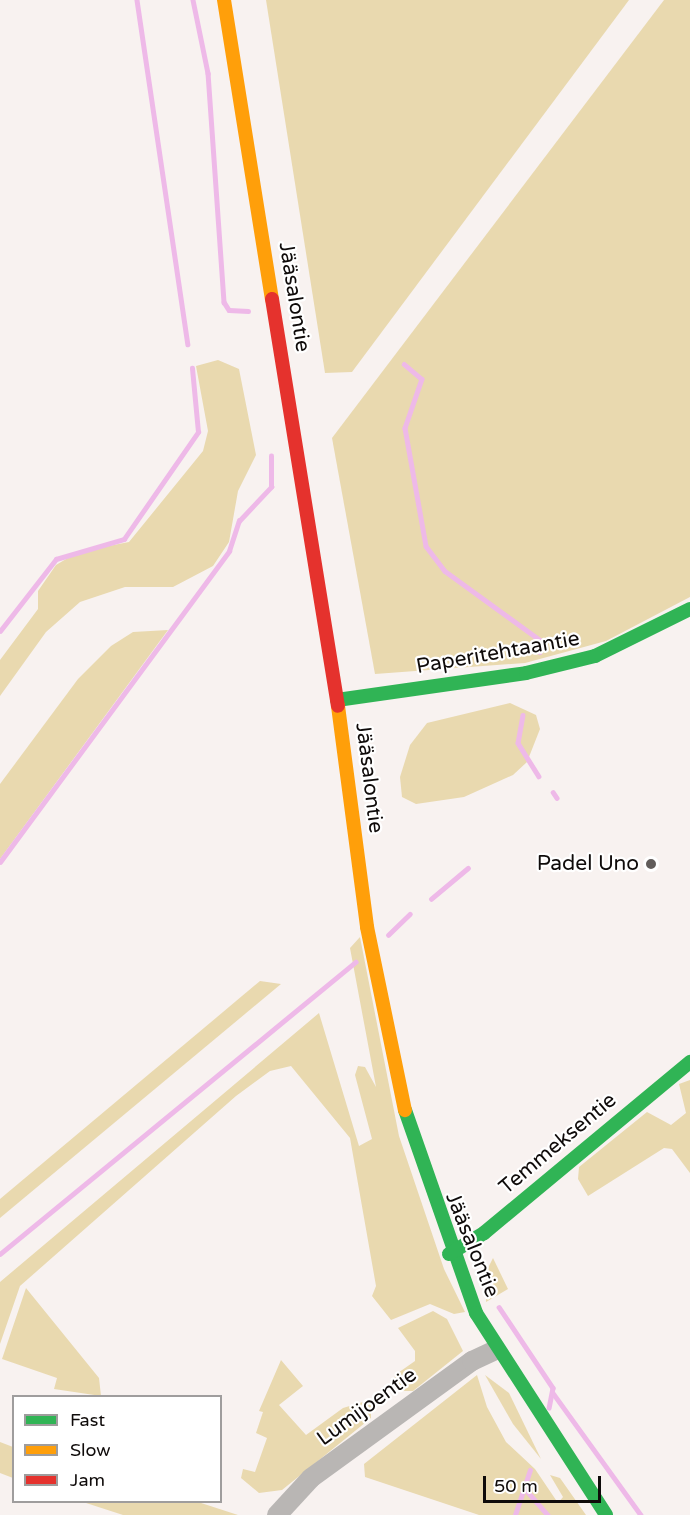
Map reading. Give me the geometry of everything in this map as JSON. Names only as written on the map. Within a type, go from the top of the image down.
[{"type":"main road","name":"Jääsalontie","points":[[224,0],[338,700],[367,927],[411,1140],[449,1254],[496,1350],[606,1515]]},
{"type":"main road","name":"Paperitehtaantie","points":[[338,700],[526,674],[595,656],[661,628],[690,609]]},
{"type":"main road","name":"Temmeksentie","points":[[449,1254],[484,1233],[690,1062]]},
{"type":"street","name":"Lumijoentie","points":[[277,1515],[311,1478],[472,1361],[496,1350]]},
{"type":"shaded area","points":[[266,0],[629,0],[352,372],[325,373]]},
{"type":"shaded area","points":[[664,0],[690,0],[690,597],[606,641],[525,663],[375,674],[332,438]]},
{"type":"shaded area","points":[[218,360],[239,369],[256,455],[238,491],[229,542],[213,566],[173,587],[125,587],[80,602],[46,632],[0,696],[0,660],[38,609],[38,591],[56,565],[78,552],[129,542],[203,451],[208,431],[196,366]]},
{"type":"shaded area","points":[[168,630],[0,859],[0,784],[78,679],[111,646],[133,632]]},
{"type":"shaded area","points":[[510,703],[536,715],[540,729],[527,762],[513,775],[464,797],[416,804],[402,797],[400,777],[410,745],[427,723]]},
{"type":"shaded area","points":[[360,937],[399,1136],[444,1269],[465,1312],[454,1314],[430,1304],[391,1320],[372,1296],[376,1286],[350,1138],[291,1066],[270,1071],[236,1096],[20,1286],[0,1344],[0,1282],[319,1013],[359,1146],[372,1139],[355,1075],[358,1066],[365,1067],[376,1087],[350,948]]},
{"type":"shaded area","points":[[260,981],[281,984],[0,1218],[0,1199]]},
{"type":"shaded area","points":[[690,1080],[690,1173],[672,1149],[664,1148],[588,1196],[578,1179],[579,1167],[647,1112],[671,1125],[686,1113],[679,1084]]},
{"type":"shaded area","points":[[493,1258],[508,1289],[486,1302],[487,1270]]},
{"type":"shaded area","points":[[26,1288],[99,1378],[101,1395],[54,1389],[57,1378],[2,1359]]},
{"type":"shaded area","points":[[433,1311],[447,1319],[463,1351],[413,1391],[401,1391],[394,1386],[395,1375],[415,1361],[415,1351],[398,1328]]},
{"type":"shaded area","points":[[281,1360],[303,1386],[279,1405],[306,1435],[343,1408],[363,1402],[371,1405],[371,1418],[282,1490],[259,1493],[241,1478],[243,1469],[255,1472],[267,1438],[256,1433],[263,1412],[259,1411]]},
{"type":"shaded area","points":[[477,1375],[487,1407],[506,1442],[535,1469],[558,1503],[563,1497],[550,1475],[560,1478],[586,1515],[479,1515],[365,1477],[364,1464]]},
{"type":"shaded area","points":[[485,1375],[509,1393],[541,1459],[513,1424]]},
{"type":"shaded area","points":[[0,1442],[12,1447],[12,1478],[0,1473]]},
{"type":"shaded area","points":[[86,1503],[201,1503],[238,1515],[123,1515]]},
{"type":"waterway","points":[[137,0],[188,344]]},
{"type":"waterway","points":[[193,0],[208,73],[224,302],[229,310],[248,311]]},
{"type":"waterway","points":[[404,364],[422,379],[405,428],[426,546],[445,571],[540,640],[540,652]]},
{"type":"waterway","points":[[0,631],[56,559],[124,539],[198,432],[192,368]]},
{"type":"waterway","points":[[0,862],[229,551],[239,521],[271,487],[271,456]]},
{"type":"waterway","points":[[523,715],[518,743],[539,776]]},
{"type":"waterway","points":[[553,792],[557,798]]},
{"type":"waterway","points":[[431,899],[468,868]]},
{"type":"waterway","points":[[388,935],[410,914]]},
{"type":"waterway","points":[[0,1254],[355,962]]},
{"type":"waterway","points":[[499,1307],[553,1388],[549,1408]]},
{"type":"waterway","points":[[553,1393],[641,1515]]},
{"type":"waterway","points":[[515,1515],[530,1470]]},
{"type":"waterway","points":[[527,1491],[548,1515]]},
{"type":"traffic: fast","points":[[337,700],[526,673],[595,656],[690,609]]},
{"type":"traffic: fast","points":[[449,1254],[484,1233],[690,1062]]},
{"type":"traffic: fast","points":[[405,1110],[476,1313],[606,1515]]},
{"type":"traffic: slow","points":[[224,0],[272,299]]},
{"type":"traffic: slow","points":[[338,706],[367,927],[405,1110]]},
{"type":"traffic: jam","points":[[272,299],[338,706]]},
{"type":"place","name":"Padel Uno","points":[[651,864]]}]
